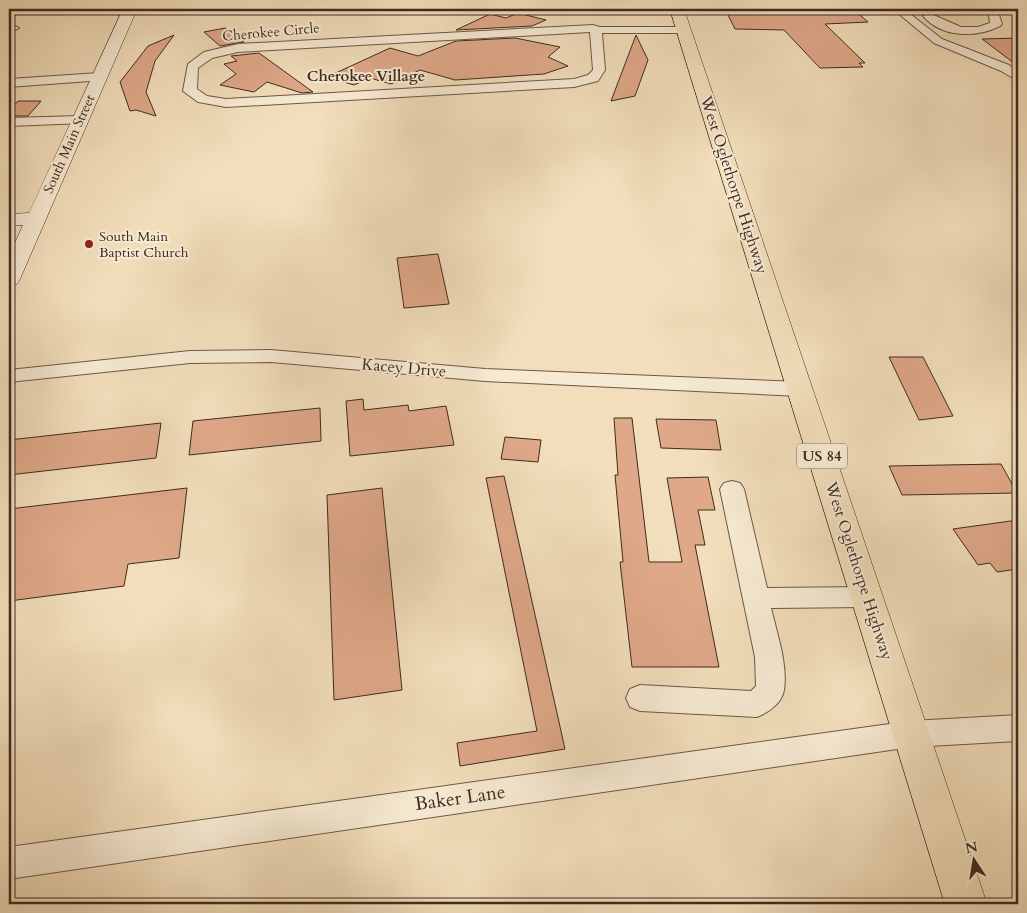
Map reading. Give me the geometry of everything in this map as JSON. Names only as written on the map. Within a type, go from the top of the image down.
[{"type":"highway","name":"West Oglethorpe Highway","points":[[680,19],[966,904]]},
{"type":"street","name":"South Main Street","points":[[9,279],[130,9]]},
{"type":"street","points":[[898,9],[938,41],[1005,68],[1018,77]]},
{"type":"street","points":[[921,9],[943,26],[958,31],[987,29],[996,24],[994,14],[985,9]]},
{"type":"street","name":"Cherokee Circle","points":[[595,30],[599,70],[593,78],[574,84],[226,103],[203,99],[190,91],[192,67],[208,55],[238,48],[594,28],[595,30],[680,19]]},
{"type":"street","points":[[9,83],[99,77]]},
{"type":"street","points":[[9,122],[80,120]]},
{"type":"street","points":[[9,220],[35,219]]},
{"type":"street","name":"Kacey Drive","points":[[9,376],[190,357],[271,356],[485,375],[800,389]]},
{"type":"street","points":[[640,698],[757,704],[770,691],[769,657],[732,489]]},
{"type":"street","points":[[756,598],[867,597]]},
{"type":"street","name":"Baker Lane","points":[[9,863],[911,734],[1018,728]]},
{"type":"building","points":[[804,9],[853,9],[868,22],[825,24],[865,63],[859,63],[863,67],[820,68],[784,30],[735,29],[726,11],[806,11]]},
{"type":"building","points":[[518,13],[546,20],[532,26],[456,30],[490,14],[506,18]]},
{"type":"building","points":[[225,28],[244,42],[220,46],[204,32]]},
{"type":"building","points":[[174,35],[155,61],[146,92],[156,116],[136,110],[130,111],[120,82],[148,46]]},
{"type":"building","points":[[636,35],[648,60],[635,96],[611,101]]},
{"type":"building","points":[[515,38],[560,47],[548,57],[568,66],[544,74],[455,80],[420,70],[391,84],[370,78],[354,85],[327,77],[390,48],[418,56],[456,41]]},
{"type":"building","points":[[1018,38],[1018,66],[982,39]]},
{"type":"building","points":[[259,53],[313,92],[302,93],[267,82],[254,92],[220,85],[236,74],[224,64],[237,61],[231,56]]},
{"type":"building","points":[[18,101],[41,101],[28,116],[9,116],[9,111]]},
{"type":"building","points":[[438,254],[449,304],[404,308],[397,258]]},
{"type":"building","points":[[889,357],[923,357],[953,416],[919,420]]},
{"type":"building","points":[[363,399],[364,410],[408,405],[409,411],[446,406],[454,445],[350,456],[346,401]]},
{"type":"building","points":[[320,408],[321,441],[189,455],[193,421]]},
{"type":"building","points":[[614,418],[632,418],[649,562],[682,562],[667,478],[708,477],[715,510],[698,510],[705,545],[695,545],[719,667],[632,667],[620,562],[623,562],[615,475],[618,475]]},
{"type":"building","points":[[656,419],[716,420],[721,450],[661,448]]},
{"type":"building","points":[[161,423],[156,458],[9,475],[9,440]]},
{"type":"building","points":[[505,437],[541,440],[538,462],[501,459]]},
{"type":"building","points":[[1001,464],[1017,493],[902,495],[889,466]]},
{"type":"building","points":[[504,476],[565,749],[460,766],[457,743],[537,731],[486,478]]},
{"type":"building","points":[[187,488],[179,558],[128,564],[124,586],[9,601],[9,509]]},
{"type":"building","points":[[382,488],[402,690],[334,700],[327,495]]},
{"type":"building","points":[[1018,520],[1018,569],[997,572],[990,563],[978,565],[953,529]]},
{"type":"place","name":"South Main Baptist Church","points":[[89,244]]},
{"type":"district","name":"Cherokee Village","points":[[366,76]]}]
